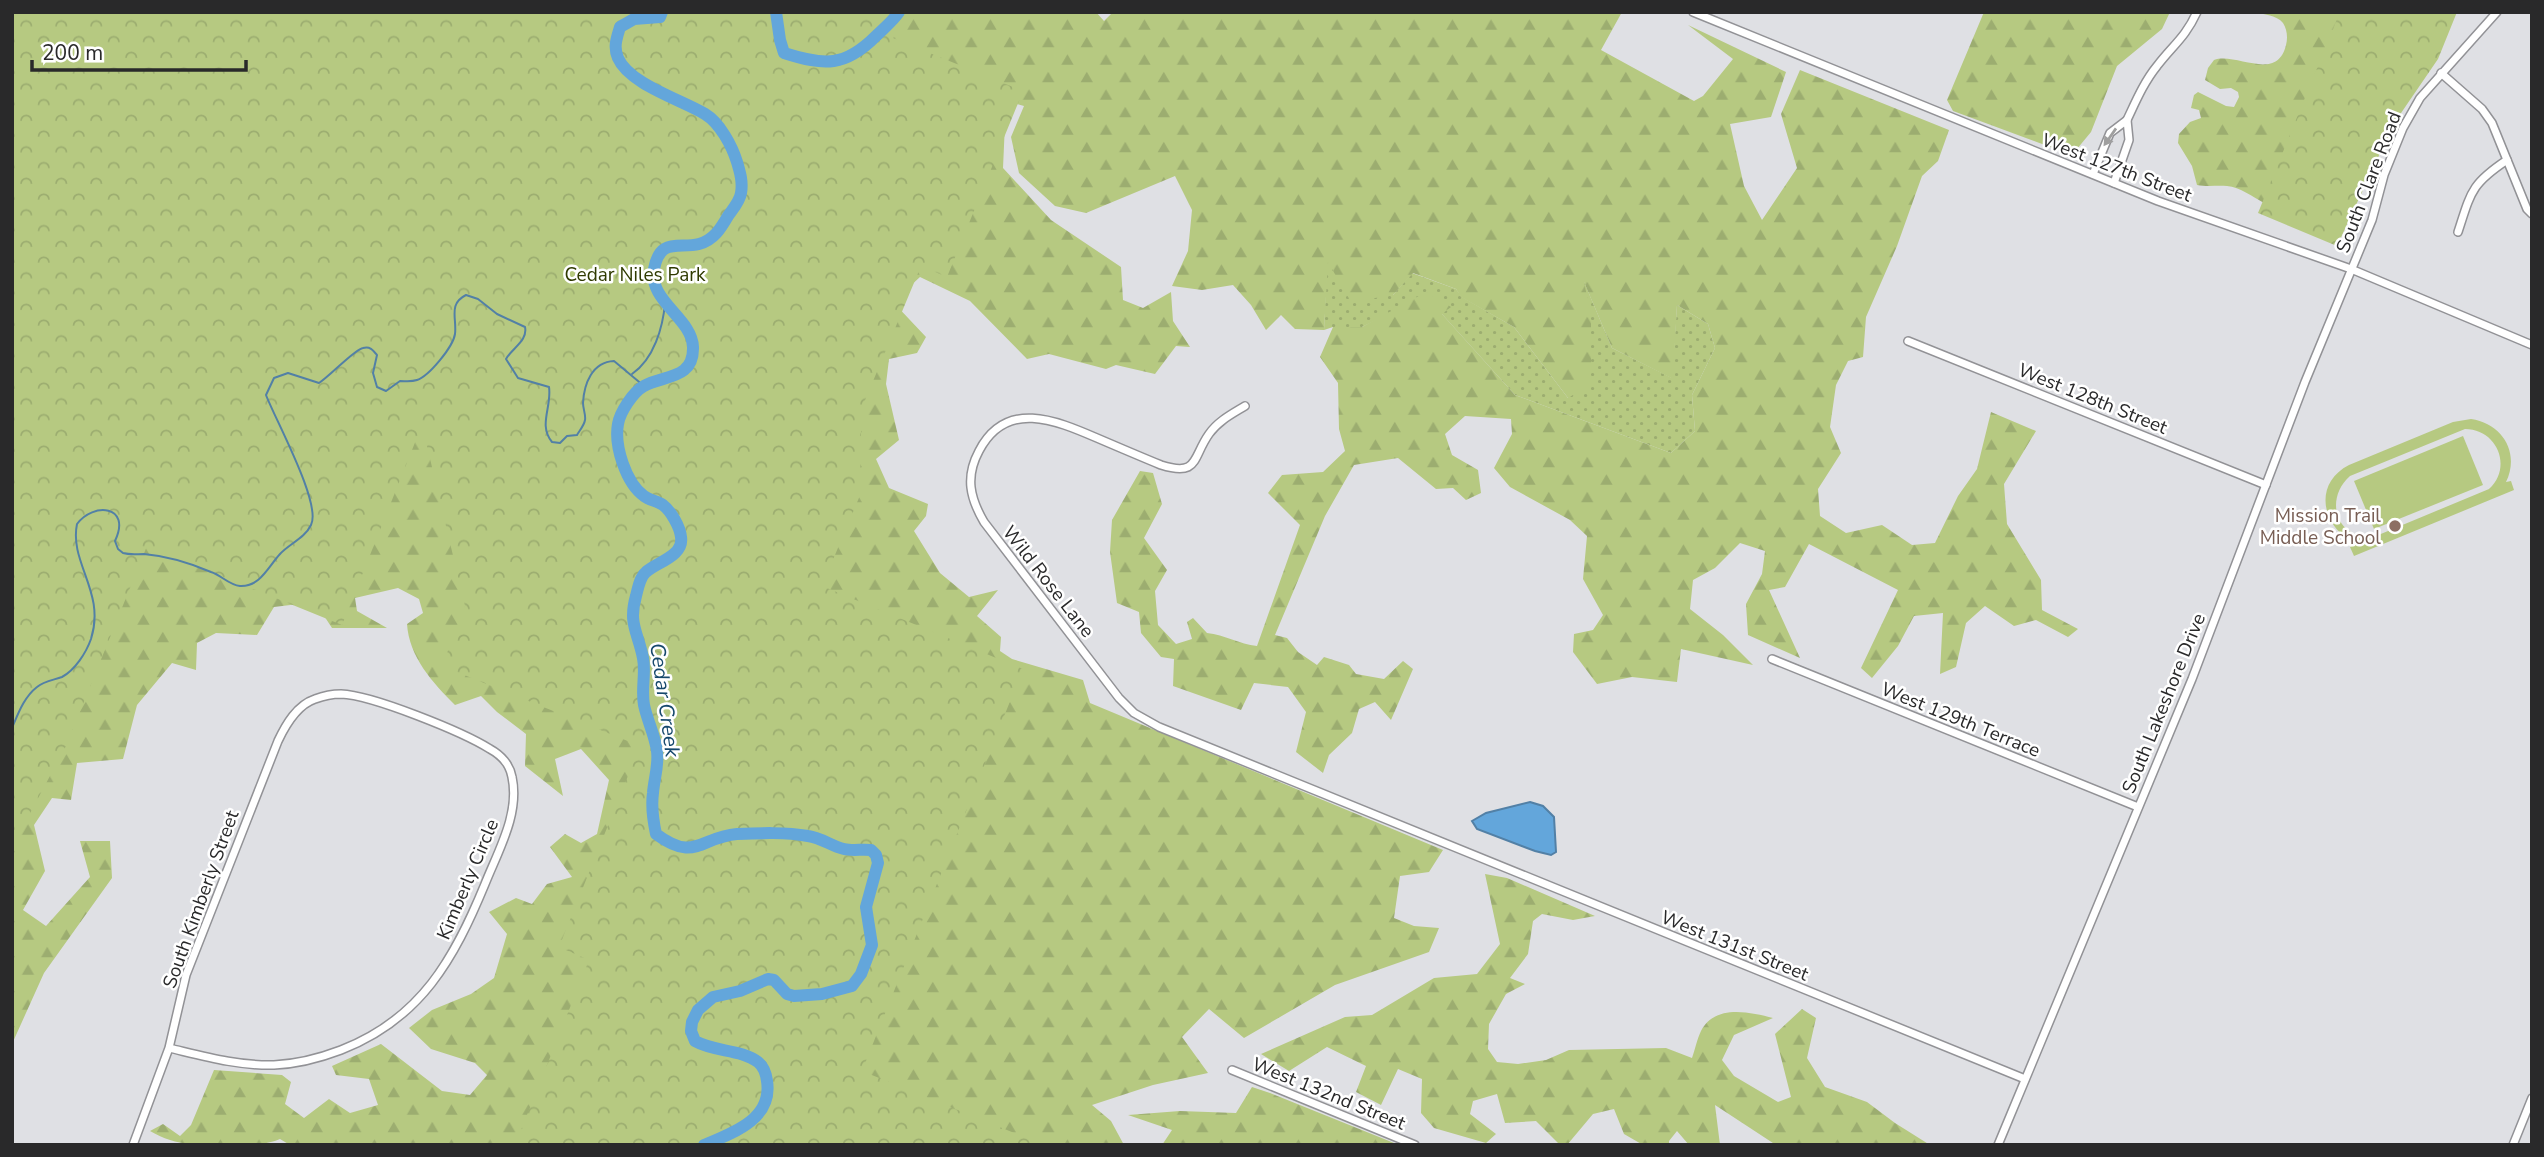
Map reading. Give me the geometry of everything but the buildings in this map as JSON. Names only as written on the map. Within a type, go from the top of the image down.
[{"type":"street","name":"West 127th Street","points":[[1693,12],[2158,201],[2351,269],[2532,345]]},
{"type":"street","points":[[2093,174],[2110,133],[2127,120],[2146,79],[2177,45],[2197,12]]},
{"type":"street","name":"South Clare Road","points":[[2351,269],[2372,220],[2384,175],[2403,128],[2420,98],[2497,12]]},
{"type":"street","points":[[2441,73],[2482,110],[2492,123],[2527,209],[2532,214]]},
{"type":"street","points":[[2114,183],[2129,140],[2127,120]]},
{"type":"street","points":[[2458,232],[2471,192],[2484,176],[2507,160]]},
{"type":"street","name":"South Lakeshore Drive","points":[[1998,1145],[2192,679],[2351,269]]},
{"type":"street","name":"West 128th Street","points":[[1908,341],[2266,485]]},
{"type":"street","name":"Wild Rose Lane","points":[[1245,406],[1215,426],[1203,443],[1196,461],[1185,469],[1175,470],[1055,421],[1029,418],[1011,421],[997,429],[980,449],[971,475],[971,497],[984,522],[1134,713],[1159,727],[1434,839]]},
{"type":"street","name":"West 129th Terrace","points":[[1772,659],[2138,807]]},
{"type":"street","name":"Kimberly Circle","points":[[169,1048],[233,1062],[274,1065],[324,1056],[370,1038],[408,1009],[432,983],[466,930],[506,834],[513,807],[512,778],[505,762],[492,750],[419,718],[369,700],[336,695]]},
{"type":"street","name":"South Kimberly Street","points":[[133,1145],[169,1048],[186,975],[278,741],[294,713],[312,699],[336,695]]},
{"type":"street","name":"West 131st Street","points":[[1434,839],[2025,1079]]},
{"type":"street","name":"West 132nd Street","points":[[1232,1070],[1415,1145]]},
{"type":"street","points":[[2513,1145],[2532,1098]]},
{"type":"green space","points":[[12,12],[1096,12],[1104,21],[1113,12],[1622,12],[1601,50],[1694,101],[1703,96],[1733,59],[1688,25],[1786,72],[1771,117],[1730,124],[1744,186],[1762,220],[1797,168],[1781,114],[1800,70],[1949,130],[1938,161],[1922,176],[1897,246],[1866,317],[1863,357],[1848,361],[1836,385],[1830,427],[1841,453],[1818,489],[1820,516],[1846,533],[1882,525],[1912,545],[1935,543],[1958,496],[1977,469],[1991,412],[2036,431],[2004,484],[2007,524],[2041,580],[2042,610],[2078,629],[2068,637],[2036,620],[2014,626],[1985,606],[1966,623],[1956,667],[1940,674],[1943,613],[1914,616],[1898,646],[1872,678],[1861,668],[1898,590],[1809,544],[1785,587],[1769,590],[1800,658],[1748,635],[1746,604],[1762,574],[1765,551],[1740,543],[1715,568],[1693,580],[1690,609],[1723,635],[1753,665],[1681,649],[1677,682],[1632,677],[1597,684],[1573,652],[1574,634],[1593,630],[1603,615],[1583,579],[1587,536],[1570,520],[1510,487],[1494,468],[1512,434],[1511,419],[1465,416],[1445,434],[1452,455],[1478,470],[1481,493],[1466,500],[1453,488],[1436,489],[1398,458],[1354,465],[1325,516],[1275,635],[1287,638],[1298,652],[1317,665],[1324,657],[1349,665],[1356,674],[1384,679],[1403,661],[1413,669],[1391,720],[1375,702],[1359,709],[1352,733],[1329,755],[1323,773],[1296,752],[1306,712],[1288,687],[1254,683],[1241,710],[1173,686],[1174,659],[1161,657],[1141,633],[1139,612],[1117,603],[1110,552],[1112,520],[1140,471],[1153,473],[1162,504],[1144,538],[1167,570],[1155,591],[1158,625],[1176,644],[1192,639],[1187,622],[1193,618],[1207,633],[1257,646],[1300,525],[1268,493],[1282,475],[1323,472],[1345,451],[1339,429],[1338,383],[1320,357],[1333,327],[1362,327],[1426,292],[1451,307],[1442,314],[1515,395],[1671,453],[1695,431],[1692,395],[1715,348],[1708,324],[1677,305],[1673,379],[1612,348],[1584,282],[1591,315],[1591,384],[1568,398],[1514,327],[1461,297],[1456,289],[1413,273],[1393,295],[1351,302],[1328,262],[1324,330],[1295,329],[1281,315],[1266,330],[1251,305],[1233,285],[1202,290],[1172,286],[1188,251],[1192,210],[1175,176],[1086,213],[1055,206],[1019,173],[1011,137],[1024,106],[1006,101],[1003,168],[1051,220],[1121,267],[1123,300],[1143,308],[1171,292],[1173,321],[1190,347],[1176,346],[1155,374],[1116,365],[1106,369],[1049,354],[1027,359],[970,301],[920,277],[893,302],[926,337],[917,353],[889,359],[886,384],[899,440],[876,459],[889,488],[928,504],[926,516],[914,531],[940,573],[969,597],[998,590],[977,616],[1001,637],[1000,651],[1012,659],[1083,680],[1090,703],[1443,850],[1429,872],[1400,876],[1394,918],[1414,926],[1439,928],[1429,952],[1335,985],[1244,1038],[1209,1009],[1182,1037],[1208,1073],[1153,1085],[1092,1105],[1111,1121],[1124,1145],[290,1145],[280,1139],[257,1145],[226,1146],[194,1145],[170,1140],[150,1131],[163,1124],[180,1136],[191,1125],[214,1070],[282,1075],[291,1082],[285,1104],[304,1118],[329,1099],[350,1113],[378,1105],[369,1079],[336,1075],[332,1066],[381,1044],[442,1091],[470,1095],[487,1075],[475,1063],[431,1049],[409,1028],[432,1010],[471,994],[494,978],[507,934],[489,912],[516,898],[532,904],[547,884],[572,877],[550,847],[565,834],[581,843],[597,834],[609,780],[581,749],[555,759],[563,796],[525,766],[526,734],[481,696],[455,705],[424,669],[412,647],[407,624],[423,613],[419,599],[398,588],[355,598],[357,611],[387,628],[332,628],[315,602],[274,607],[257,635],[216,633],[197,643],[196,670],[172,663],[137,705],[123,759],[77,763],[71,800],[52,798],[34,825],[45,871],[23,910],[46,926],[90,877],[80,841],[110,841],[112,878],[44,973],[12,1044]]},
{"type":"green space","name":"Cedar Niles Park","points":[[12,12],[897,12],[888,36],[1023,91],[947,277],[921,266],[861,410],[861,493],[822,586],[1023,669],[862,1071],[1044,1145],[515,1145],[589,960],[559,947],[640,746],[442,666],[465,606],[422,425],[342,625],[147,546],[66,746],[12,847]]},
{"type":"green space","points":[[1984,12],[2170,12],[2162,29],[2117,66],[2091,132],[2072,155],[1953,111],[1947,100]]},
{"type":"green space","points":[[2252,12],[2457,12],[2264,203],[2232,187],[2197,185],[2192,166],[2178,143],[2179,134],[2190,122],[2201,118],[2199,110],[2191,108],[2194,95],[2198,92],[2226,106],[2234,107],[2239,97],[2238,92],[2231,88],[2220,89],[2205,80],[2208,68],[2214,60],[2265,64],[2274,62],[2281,56],[2287,39],[2283,23],[2273,17]]},
{"type":"green space","points":[[2340,12],[2457,12],[2438,59],[2399,116],[2337,246],[2258,213]]},
{"type":"green space","points":[[1327,260],[1393,295],[1412,273],[1456,289],[1462,297],[1514,327],[1568,398],[1582,277],[1612,348],[1672,378],[1677,305],[1708,324],[1715,348],[1692,395],[1695,431],[1671,453],[1515,395],[1441,313],[1450,307],[1387,315],[1362,327],[1333,327],[1324,330]]},
{"type":"green space","points":[[2471,419],[2500,433],[2510,451],[2510,471],[2506,482],[2511,481],[2514,490],[2354,556],[2350,547],[2356,544],[2335,528],[2326,506],[2326,494],[2337,473],[2349,465],[2453,422]],"holes":[[[2465,429],[2486,435],[2498,451],[2500,470],[2489,489],[2376,536],[2352,533],[2344,526],[2338,517],[2337,496],[2350,476]]]},
{"type":"green space","points":[[2463,436],[2483,485],[2374,529],[2354,481]]},
{"type":"green space","points":[[1485,874],[1507,878],[1595,916],[1573,920],[1542,914],[1533,921],[1528,954],[1510,978],[1525,984],[1506,994],[1489,1024],[1488,1049],[1497,1062],[1518,1064],[1546,1060],[1569,1050],[1666,1048],[1692,1058],[1707,1022],[1724,1013],[1743,1012],[1773,1018],[1734,1035],[1722,1060],[1734,1076],[1778,1102],[1791,1097],[1775,1034],[1802,1009],[1816,1018],[1807,1058],[1825,1087],[1867,1102],[1930,1145],[1776,1145],[1715,1105],[1720,1145],[1689,1145],[1677,1131],[1669,1145],[1643,1145],[1624,1134],[1614,1109],[1593,1114],[1567,1145],[1560,1145],[1536,1121],[1505,1123],[1497,1094],[1473,1101],[1470,1114],[1496,1134],[1486,1143],[1434,1128],[1421,1113],[1422,1079],[1398,1069],[1381,1105],[1356,1092],[1366,1066],[1327,1047],[1289,1071],[1261,1054],[1345,1017],[1372,1015],[1434,978],[1477,974],[1500,944]]},
{"type":"green space","points":[[1252,1087],[1399,1145],[1162,1145],[1172,1130],[1128,1115],[1180,1111],[1236,1113]]},
{"type":"water","points":[[1530,802],[1543,806],[1554,817],[1556,852],[1551,855],[1477,829],[1472,821],[1486,813]]},
{"type":"waterway","name":"Cedar Creek","points":[[662,12],[660,17],[634,19],[620,27],[616,46],[618,58],[633,76],[705,114],[716,123],[732,149],[742,185],[738,202],[713,237],[699,244],[671,246],[661,252],[657,259],[654,269],[657,291],[686,327],[693,347],[692,358],[683,371],[640,389],[621,414],[618,424],[620,453],[632,482],[644,496],[666,508],[677,524],[681,537],[681,544],[674,554],[642,577],[633,614],[644,664],[644,705],[657,751],[652,803],[656,834],[680,847],[689,848],[737,834],[799,835],[818,838],[844,849],[871,850],[878,863],[866,907],[872,945],[861,974],[852,986],[822,994],[794,996],[787,994],[774,980],[768,979],[740,991],[713,997],[698,1010],[691,1031],[695,1041],[751,1058],[762,1066],[767,1081],[764,1105],[757,1115],[749,1123],[704,1145]]},
{"type":"waterway","name":"Cedar Creek","points":[[776,12],[784,53],[823,62],[854,54],[899,12]]},
{"type":"waterway","points":[[12,728],[32,691],[43,683],[62,677],[76,666],[91,639],[94,607],[76,538],[77,524],[84,517],[101,510],[115,514],[119,529],[115,541],[123,553],[178,560],[215,573],[240,586],[258,580],[280,554],[308,530],[313,514],[310,499],[266,395],[274,378],[288,373],[319,383],[354,353],[368,348],[377,355],[373,373],[377,387],[386,391],[400,381],[417,380],[434,367],[450,346],[455,334],[455,307],[466,295],[478,299],[497,314],[525,327],[522,340],[506,359],[518,378],[549,387],[546,429],[552,442],[560,443],[567,436],[577,435],[585,418],[585,389],[591,375],[600,365],[614,361],[644,386]]},
{"type":"waterway","points":[[632,374],[652,351],[665,303]]},
{"type":"place","name":"Mission Trail Middle School","points":[[2395,526]]}]
